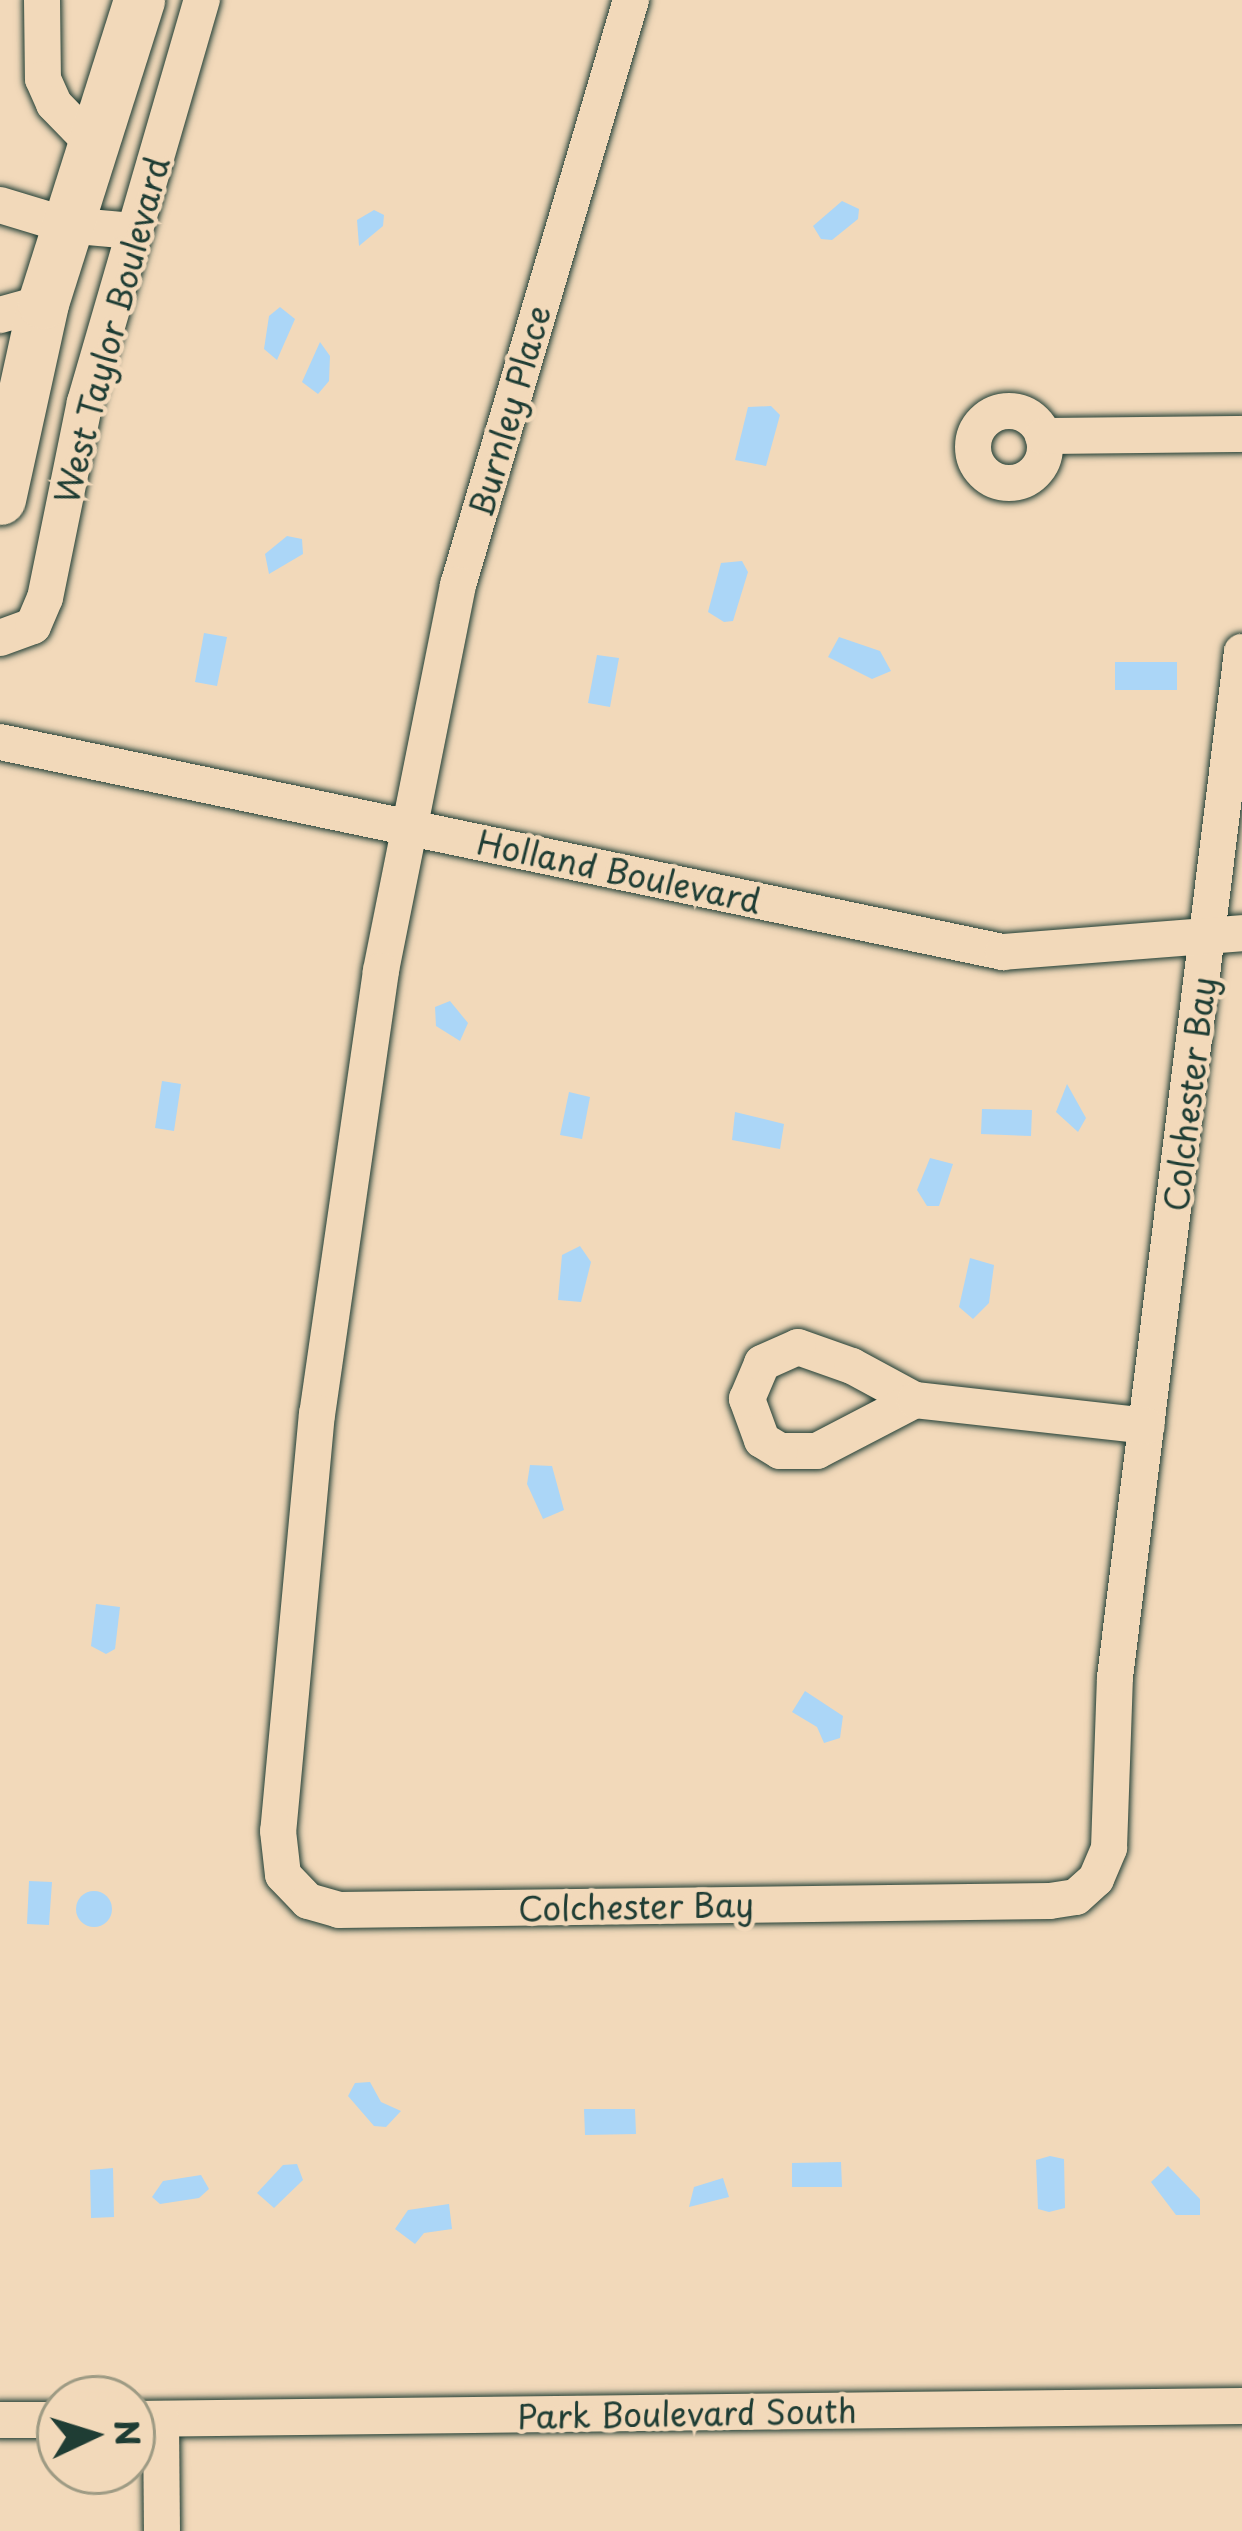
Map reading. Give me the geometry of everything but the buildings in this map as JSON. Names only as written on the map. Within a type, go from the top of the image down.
[{"type":"street","name":"West Taylor Boulevard","points":[[42,0],[43,79],[54,104],[95,123]]},
{"type":"street","name":"West Taylor Boulevard","points":[[95,123],[102,0]]},
{"type":"street","name":"West Taylor Boulevard","points":[[0,499],[21,309],[66,225],[95,123],[131,38],[139,0]]},
{"type":"street","name":"West Taylor Boulevard","points":[[0,638],[33,626],[45,598],[86,402],[202,0]]},
{"type":"street","name":"Burnley Place","points":[[408,827],[458,585],[631,0]]},
{"type":"street","points":[[0,205],[66,225],[133,231]]},
{"type":"street","points":[[1043,436],[1242,434]]},
{"type":"street","name":"Colchester Bay","points":[[408,827],[316,1413],[278,1831],[283,1875],[308,1901],[339,1910],[1076,1898],[1096,1879],[1109,1848],[1115,1677],[1147,1426],[1226,933],[1242,652]]},
{"type":"street","name":"Holland Boulevard","points":[[0,742],[1004,952],[1226,933]]},
{"type":"street","points":[[915,1400],[1147,1426]]},
{"type":"street","name":"Park Boulevard South","points":[[156,2419],[1242,2406]]},
{"type":"street","points":[[0,2420],[36,2420]]},
{"type":"street","points":[[156,2489],[162,2531]]},
{"type":"water","points":[[842,201],[859,209],[858,219],[832,240],[821,239],[813,226]]},
{"type":"water","points":[[374,210],[384,215],[383,226],[359,246],[357,220]]},
{"type":"water","points":[[280,307],[295,319],[277,360],[264,349],[269,316]]},
{"type":"water","points":[[320,342],[330,356],[329,381],[318,394],[302,382]]},
{"type":"water","points":[[771,406],[780,415],[766,466],[735,460],[748,407]]},
{"type":"water","points":[[287,536],[302,539],[303,554],[269,574],[265,554]]},
{"type":"water","points":[[742,561],[748,572],[733,621],[724,622],[708,612],[721,563]]},
{"type":"water","points":[[204,633],[227,637],[217,686],[195,682]]},
{"type":"water","points":[[839,637],[880,651],[891,671],[872,679],[828,657]]},
{"type":"water","points":[[597,655],[619,658],[610,707],[588,703]]},
{"type":"water","points":[[1115,662],[1177,662],[1177,690],[1115,690]]},
{"type":"water","points":[[450,1001],[468,1023],[460,1041],[436,1026],[435,1007]]},
{"type":"water","points":[[162,1081],[181,1084],[174,1131],[155,1128]]},
{"type":"water","points":[[1067,1084],[1086,1118],[1078,1132],[1056,1112]]},
{"type":"water","points":[[569,1092],[590,1097],[582,1139],[560,1135]]},
{"type":"water","points":[[982,1109],[1032,1110],[1031,1136],[981,1134]]},
{"type":"water","points":[[735,1112],[784,1124],[780,1149],[732,1140]]},
{"type":"water","points":[[930,1158],[953,1164],[939,1206],[927,1206],[917,1190]]},
{"type":"water","points":[[580,1246],[591,1262],[581,1302],[558,1300],[562,1255]]},
{"type":"water","points":[[970,1258],[994,1265],[989,1303],[973,1319],[959,1307]]},
{"type":"water","points":[[530,1465],[552,1466],[564,1510],[543,1519],[527,1484]]},
{"type":"water","points":[[96,1604],[120,1607],[115,1649],[106,1654],[91,1646]]},
{"type":"water","points":[[805,1691],[843,1716],[840,1738],[824,1743],[817,1727],[792,1712]]},
{"type":"water","points":[[29,1881],[52,1882],[49,1925],[27,1924]]},
{"type":"water","points":[[94,1891],[107,1896],[112,1909],[107,1922],[94,1927],[81,1922],[76,1909],[81,1896]]},
{"type":"water","points":[[370,2082],[381,2102],[401,2111],[386,2127],[374,2126],[348,2096],[355,2083]]},
{"type":"water","points":[[584,2109],[635,2109],[636,2134],[585,2135]]},
{"type":"water","points":[[1064,2159],[1065,2208],[1049,2212],[1038,2209],[1036,2160]]},
{"type":"water","points":[[841,2162],[842,2187],[792,2187],[792,2163]]},
{"type":"water","points":[[297,2164],[303,2180],[274,2208],[257,2193],[283,2165]]},
{"type":"water","points":[[1168,2166],[1200,2199],[1200,2215],[1176,2215],[1151,2182]]},
{"type":"water","points":[[113,2168],[114,2217],[91,2218],[90,2170]]},
{"type":"water","points":[[201,2175],[209,2189],[199,2198],[160,2204],[152,2197],[163,2181]]},
{"type":"water","points":[[723,2178],[729,2197],[689,2207],[694,2187]]},
{"type":"water","points":[[449,2204],[452,2229],[424,2233],[415,2244],[395,2229],[408,2210]]}]
